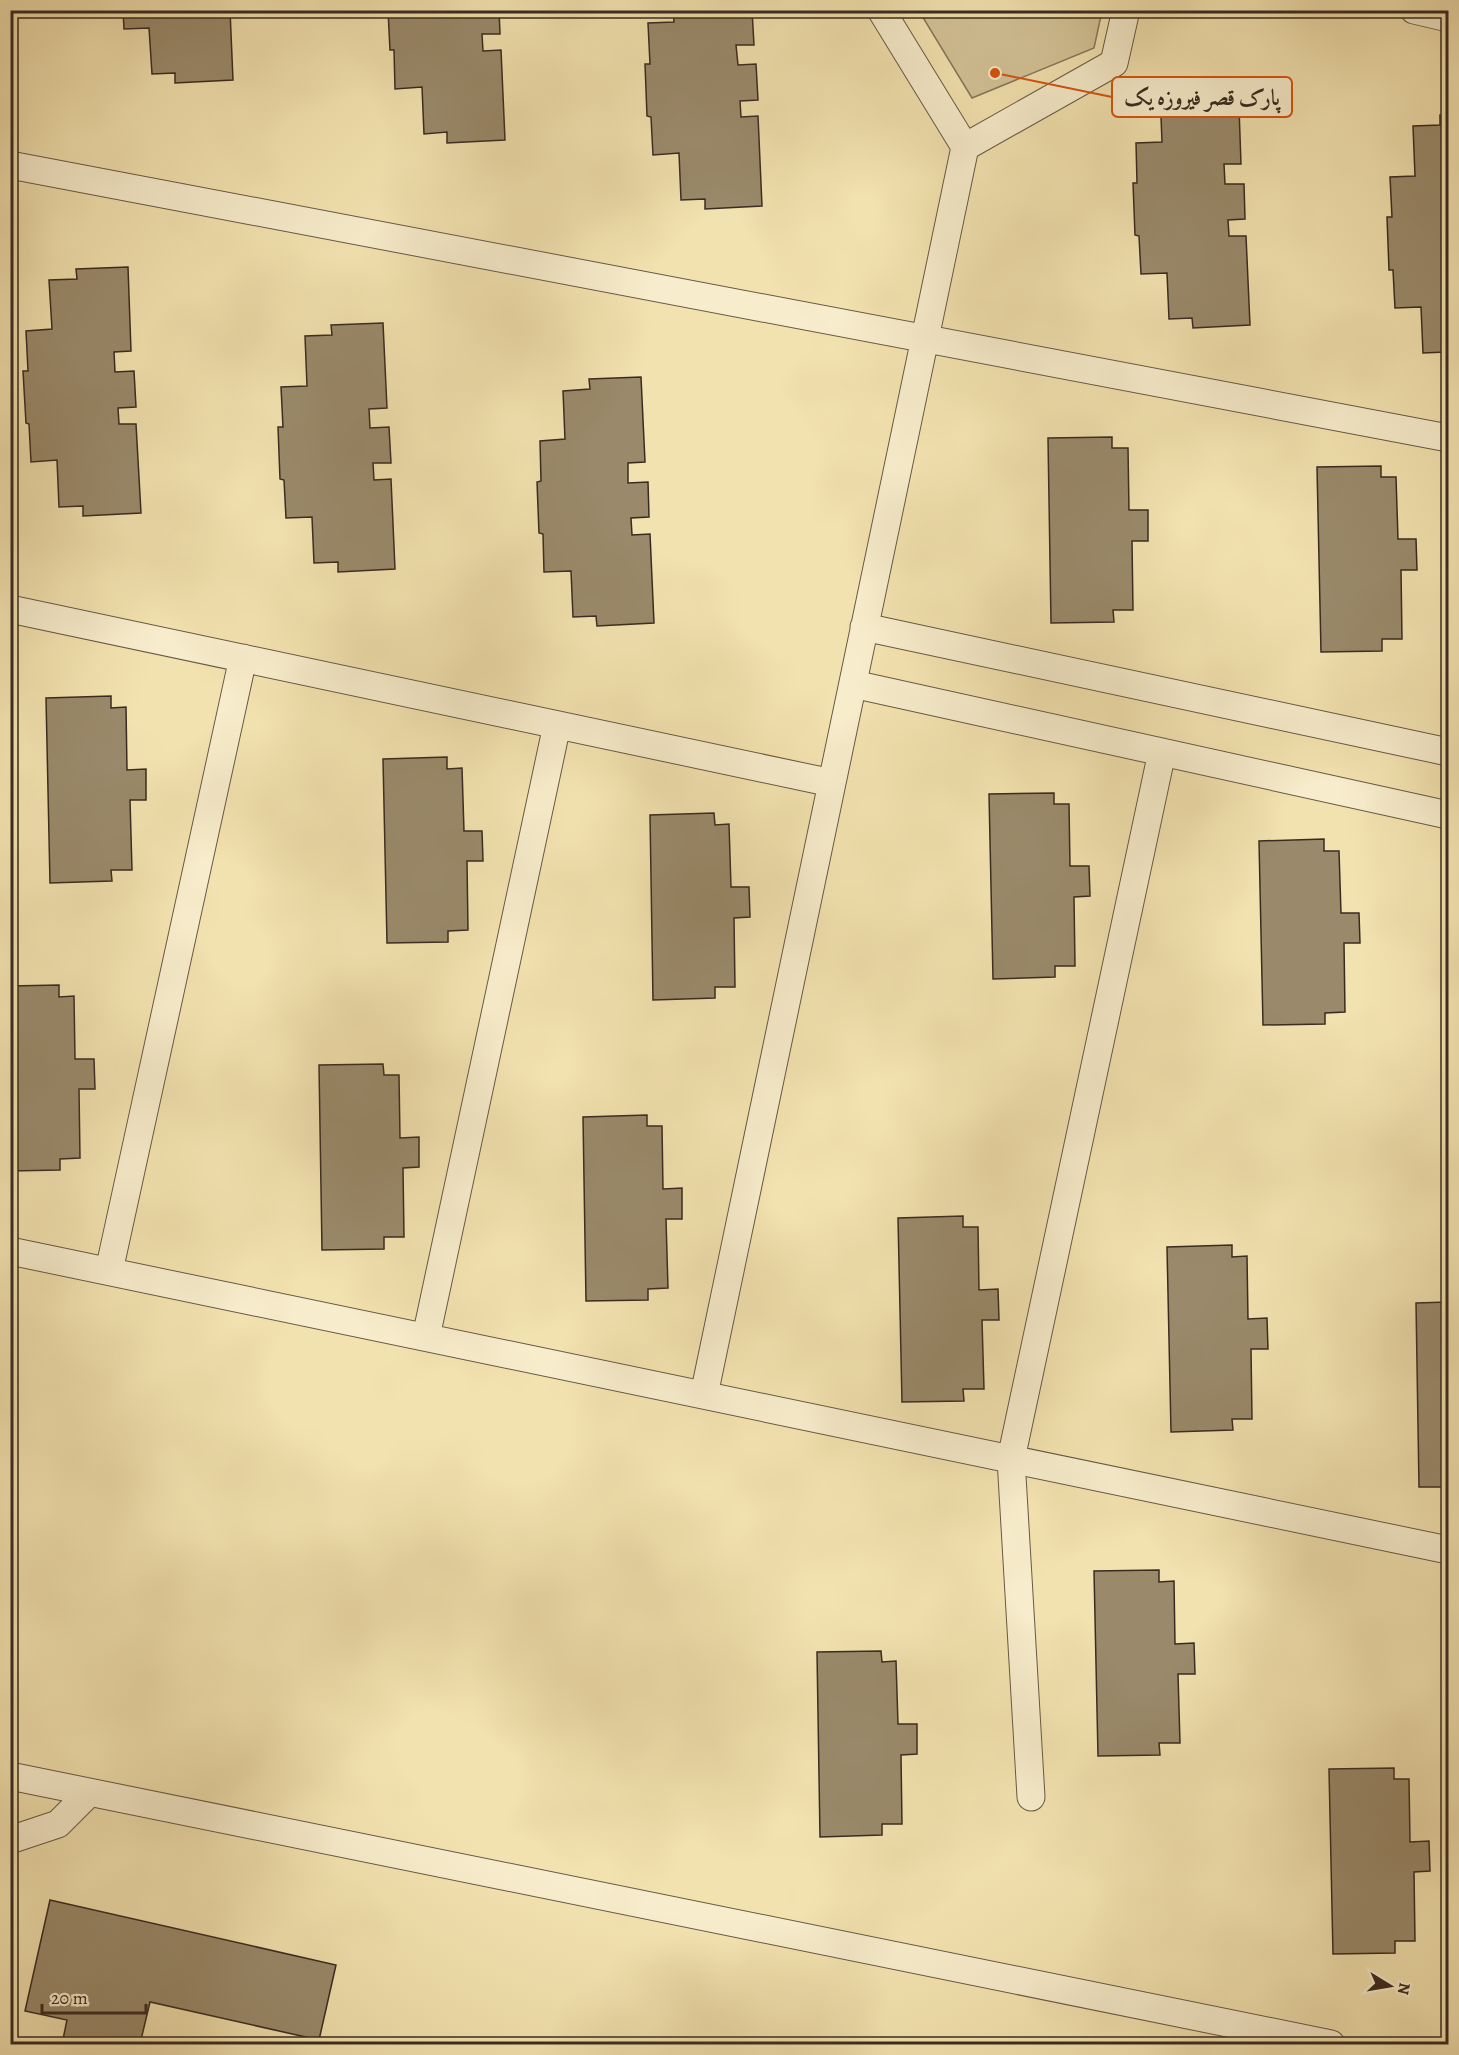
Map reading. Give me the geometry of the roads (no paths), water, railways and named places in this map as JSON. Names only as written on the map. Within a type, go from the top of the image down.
[{"type":"street","points":[[704,1395],[965,147],[881,10]]},
{"type":"street","points":[[965,147],[1114,63],[1126,10]]},
{"type":"street","points":[[1414,10],[1449,18]]},
{"type":"street","points":[[10,165],[1449,438]]},
{"type":"street","points":[[10,609],[832,783]]},
{"type":"street","points":[[864,627],[1449,752]]},
{"type":"street","points":[[110,1271],[243,658]]},
{"type":"street","points":[[853,684],[1449,815]]},
{"type":"street","points":[[426,1337],[557,724]]},
{"type":"street","points":[[1031,1797],[1011,1459],[1162,752]]},
{"type":"street","points":[[10,1251],[1449,1550]]},
{"type":"street","points":[[10,1776],[1331,2044]]},
{"type":"street","points":[[10,1840],[58,1824],[89,1793]]},
{"type":"place","name":"پارک قصر فیروزه یک","points":[[995,73]]}]
